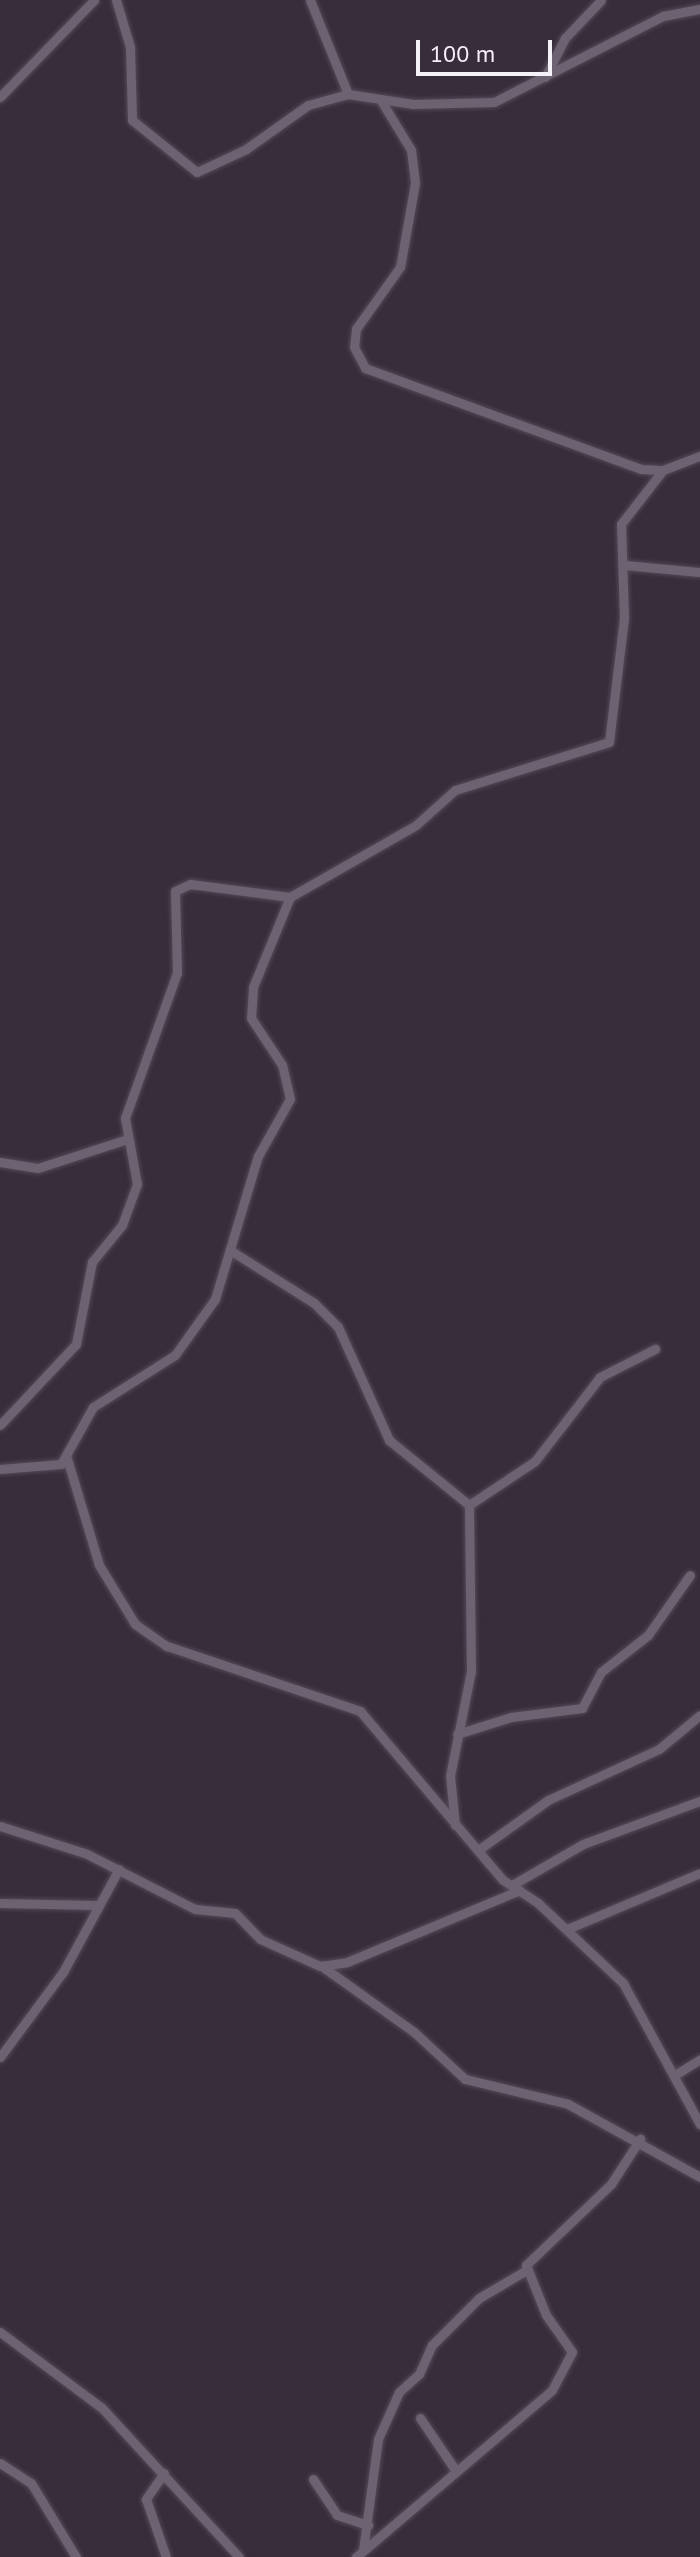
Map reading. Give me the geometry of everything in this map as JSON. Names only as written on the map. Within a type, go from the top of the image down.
[{"type":"street","points":[[0,97],[94,0]]},
{"type":"street","points":[[116,0],[130,47],[132,120],[188,171],[246,149],[294,111],[348,94],[380,99],[483,104],[514,97],[663,16],[700,9]]},
{"type":"street","points":[[310,0],[348,94]]},
{"type":"street","points":[[545,78],[565,38],[601,0]]},
{"type":"street","points":[[380,99],[411,150],[415,183],[400,267],[356,329],[354,347],[365,368],[599,457],[663,470]]},
{"type":"street","points":[[0,1425],[76,1344],[92,1262],[122,1225],[137,1184],[127,1139],[136,1073],[177,973],[175,891],[190,884],[290,897],[416,825],[455,790],[609,742],[624,565],[621,524],[663,470],[700,456]]},
{"type":"street","points":[[624,565],[700,572]]},
{"type":"street","points":[[0,1469],[50,1470],[66,1455],[93,1407],[188,1343],[233,1252],[258,1156],[290,1099],[282,1065],[251,1018],[253,987],[290,897]]},
{"type":"street","points":[[0,1162],[38,1168],[127,1139]]},
{"type":"street","points":[[233,1252],[314,1303],[338,1327],[389,1440],[469,1505]]},
{"type":"street","points":[[469,1505],[535,1461],[600,1377],[655,1349]]},
{"type":"street","points":[[66,1455],[99,1565],[135,1624],[167,1646],[347,1701],[455,1825],[481,1848],[516,1887],[567,1929],[623,1983],[678,2073],[700,2124]]},
{"type":"street","points":[[455,1825],[450,1776],[471,1671],[469,1505]]},
{"type":"street","points":[[457,1734],[511,1717],[582,1708],[601,1672],[648,1635],[690,1575]]},
{"type":"street","points":[[481,1848],[548,1800],[659,1749],[700,1715]]},
{"type":"street","points":[[320,1966],[390,1945],[516,1887],[583,1844],[700,1801]]},
{"type":"street","points":[[0,1826],[119,1869],[195,1909],[235,1913],[260,1939],[320,1966],[414,2032],[465,2079],[568,2104],[640,2139],[700,2177]]},
{"type":"street","points":[[0,2057],[67,1965],[95,1905],[119,1869]]},
{"type":"street","points":[[567,1929],[700,1873]]},
{"type":"street","points":[[0,1903],[95,1905]]},
{"type":"street","points":[[678,2073],[700,2059]]},
{"type":"street","points":[[360,2554],[368,2525],[378,2439],[399,2392],[419,2374],[432,2345],[479,2298],[525,2271],[537,2249],[611,2184],[640,2139]]},
{"type":"street","points":[[360,2554],[454,2468],[531,2412],[571,2357],[525,2271]]},
{"type":"street","points":[[0,2332],[85,2393],[164,2473],[239,2557]]},
{"type":"street","points":[[420,2418],[454,2468]]},
{"type":"street","points":[[0,2463],[31,2483],[76,2557]]},
{"type":"street","points":[[164,2473],[146,2499],[166,2557]]},
{"type":"street","points":[[313,2479],[337,2515],[368,2525]]}]
